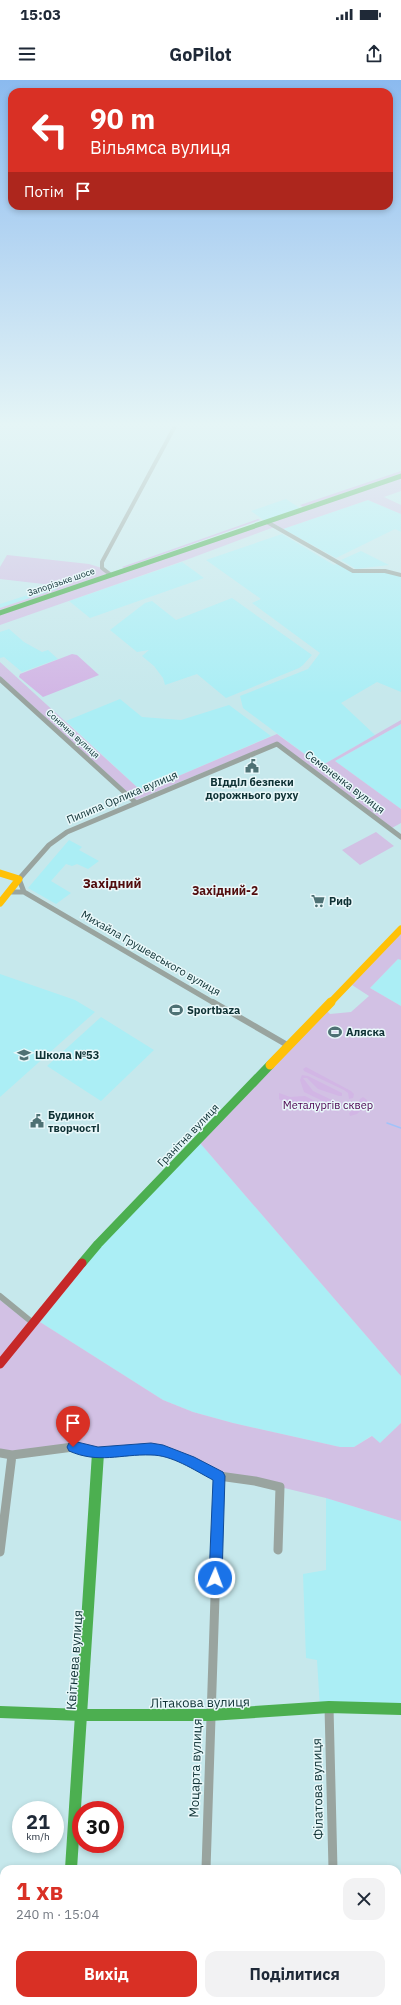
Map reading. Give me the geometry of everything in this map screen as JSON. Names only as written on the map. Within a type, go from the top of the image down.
[{"type":"street","points":[[111,575],[102,568],[102,562],[127,516]]},
{"type":"street","name":"Запорізьке шосе","points":[[0,613],[285,516]]},
{"type":"street","points":[[267,522],[353,571],[385,571],[401,575]]},
{"type":"street","name":"Сонячна вулиця","points":[[0,678],[135,802]]},
{"type":"street","name":"Пилипа Орлика вулиця","points":[[0,903],[49,845],[59,837],[135,802],[277,744]]},
{"type":"street","name":"Семененка вулиця","points":[[277,744],[401,837]]},
{"type":"street","points":[[0,873],[19,880],[24,892],[9,892],[0,889]]},
{"type":"street","name":"Михайла Грушевського вулиця","points":[[24,892],[289,1046]]},
{"type":"street","name":"Гранітна вулиця","points":[[0,1364],[98,1244],[401,930]]},
{"type":"street","points":[[0,1296],[33,1323]]},
{"type":"street","points":[[0,1453],[12,1455],[73,1447],[98,1453],[151,1449],[163,1451],[190,1461],[219,1476],[255,1481],[280,1487],[278,1550]]},
{"type":"street","name":"Квітнева вулиця","points":[[71,1865],[98,1453]]},
{"type":"street","points":[[0,1552],[12,1455]]},
{"type":"street","name":"Моцарта вулиця","points":[[206,1865],[219,1476]]},
{"type":"street","name":"Літакова вулиця","points":[[0,1712],[82,1715],[210,1715],[329,1708],[401,1709]]},
{"type":"street","name":"Філатова вулиця","points":[[329,1708],[333,1865]]},
{"type":"shaded area","points":[[258,516],[280,516],[265,521]]},
{"type":"shaded area","points":[[322,516],[401,516],[401,532],[395,529],[336,558],[283,529]]},
{"type":"shaded area","points":[[258,519],[260,520],[124,568],[122,567]]},
{"type":"shaded area","points":[[282,534],[334,565],[339,563],[353,571],[382,571],[401,575],[401,692],[377,682],[341,703],[375,735],[321,766],[243,708],[240,696],[308,669],[320,653],[252,603],[261,599],[206,560]]},
{"type":"shaded area","points":[[361,551],[389,565],[356,569],[341,560]]},
{"type":"shaded area","points":[[182,562],[204,578],[90,618],[69,601]]},
{"type":"shaded area","points":[[46,584],[52,585],[57,589],[0,608],[0,604],[43,590]]},
{"type":"shaded area","points":[[232,598],[312,655],[299,668],[226,698],[197,674],[165,685],[163,678],[154,666],[142,656],[149,650],[137,652],[110,630],[145,603],[152,601],[176,620]]},
{"type":"shaded area","points":[[9,629],[24,642],[42,652],[48,650],[58,659],[22,672],[4,657],[0,658],[0,632]]},
{"type":"shaded area","points":[[72,654],[77,655],[99,675],[43,697],[19,677],[20,674]]},
{"type":"shaded area","points":[[120,699],[142,717],[181,720],[229,705],[271,736],[148,789],[138,788],[66,721]]},
{"type":"shaded area","points":[[401,724],[401,809],[335,761]]},
{"type":"shaded area","points":[[69,840],[82,847],[79,850],[99,861],[88,869],[77,864],[72,866],[66,864],[51,881],[71,893],[56,904],[28,888]]},
{"type":"shaded area","points":[[398,959],[401,960],[401,1006],[370,988]]},
{"type":"shaded area","name":"Школа №53","points":[[0,974],[75,1000],[95,1012],[0,1097]]},
{"type":"shaded area","points":[[101,1017],[154,1050],[101,1101],[47,1066]]},
{"type":"shaded area","points":[[306,1067],[351,1091],[354,1094],[353,1098],[349,1099],[348,1093],[344,1090],[304,1071],[303,1069]]},
{"type":"shaded area","points":[[302,1075],[308,1076],[342,1093],[342,1096],[339,1096],[318,1089],[307,1078],[303,1078],[313,1091],[334,1101],[336,1105],[333,1106],[304,1092],[300,1080]]},
{"type":"shaded area","points":[[279,1093],[290,1097],[305,1096],[341,1114],[312,1102],[292,1104],[284,1102],[279,1099]]},
{"type":"shaded area","points":[[363,1097],[367,1100],[367,1104],[357,1114],[350,1116],[349,1113],[356,1108],[360,1099]]},
{"type":"shaded area","points":[[200,1143],[401,1376],[401,1423],[380,1443],[371,1436],[354,1447],[340,1447],[233,1423],[193,1412],[163,1400],[40,1322],[101,1246]]},
{"type":"shaded area","points":[[326,1498],[401,1521],[401,1709],[320,1708],[317,1660],[306,1658],[303,1574],[326,1570]]},
{"type":"green space","points":[[288,516],[322,516],[283,529],[277,526],[186,560],[0,625],[0,615]]},
{"type":"green space","points":[[7,555],[89,564],[102,568],[110,574],[0,612],[0,608],[57,589],[52,585],[0,579],[0,567]]},
{"type":"green space","points":[[0,662],[138,788],[148,789],[277,734],[321,766],[401,720],[401,724],[335,761],[401,809],[401,823],[392,828],[277,742],[136,800],[0,676]]},
{"type":"green space","points":[[376,832],[394,846],[360,865],[342,850]]},
{"type":"green space","name":"Металургів сквер","points":[[401,929],[401,960],[398,959],[370,988],[401,1006],[401,1376],[200,1143],[101,1246],[40,1322],[163,1400],[193,1412],[233,1423],[340,1447],[354,1447],[372,1436],[380,1443],[401,1423],[401,1521],[326,1498],[255,1481],[219,1476],[163,1451],[98,1453],[73,1447],[0,1453],[0,1364],[98,1244]],"holes":[[[352,985],[369,996],[351,1012],[330,1014],[327,1011]]]},
{"type":"green space","points":[[0,1300],[29,1323],[0,1359]]},
{"type":"waterway","points":[[387,1123],[401,1128]]},
{"type":"traffic: fast","points":[[0,613],[284,516]]},
{"type":"traffic: fast","points":[[82,1263],[98,1244],[270,1065]]},
{"type":"traffic: fast","points":[[71,1865],[98,1453]]},
{"type":"traffic: fast","points":[[0,1712],[82,1715],[210,1715],[329,1707],[401,1709]]},
{"type":"traffic: slow","points":[[0,873],[19,879],[0,903]]},
{"type":"traffic: slow","points":[[270,1065],[401,929]]},
{"type":"traffic: jam","points":[[0,1364],[82,1263]]},
{"type":"place","name":"ВІдділ безпеки дорожнього руху","points":[[252,766]]},
{"type":"place","name":"Риф","points":[[318,901]]},
{"type":"place","name":"Sportbaza","points":[[176,1010]]},
{"type":"place","name":"Аляска","points":[[335,1032]]},
{"type":"place","name":"Школа №53","points":[[24,1055]]},
{"type":"place","name":"Будинок творчості","points":[[37,1121]]},
{"type":"district","name":"Західний","points":[[112,883]]},
{"type":"district","name":"Західний-2","points":[[225,891]]},
{"type":"route","points":[[73,1447],[98,1453],[151,1449],[163,1451],[190,1461],[219,1476],[215,1578]]}]
